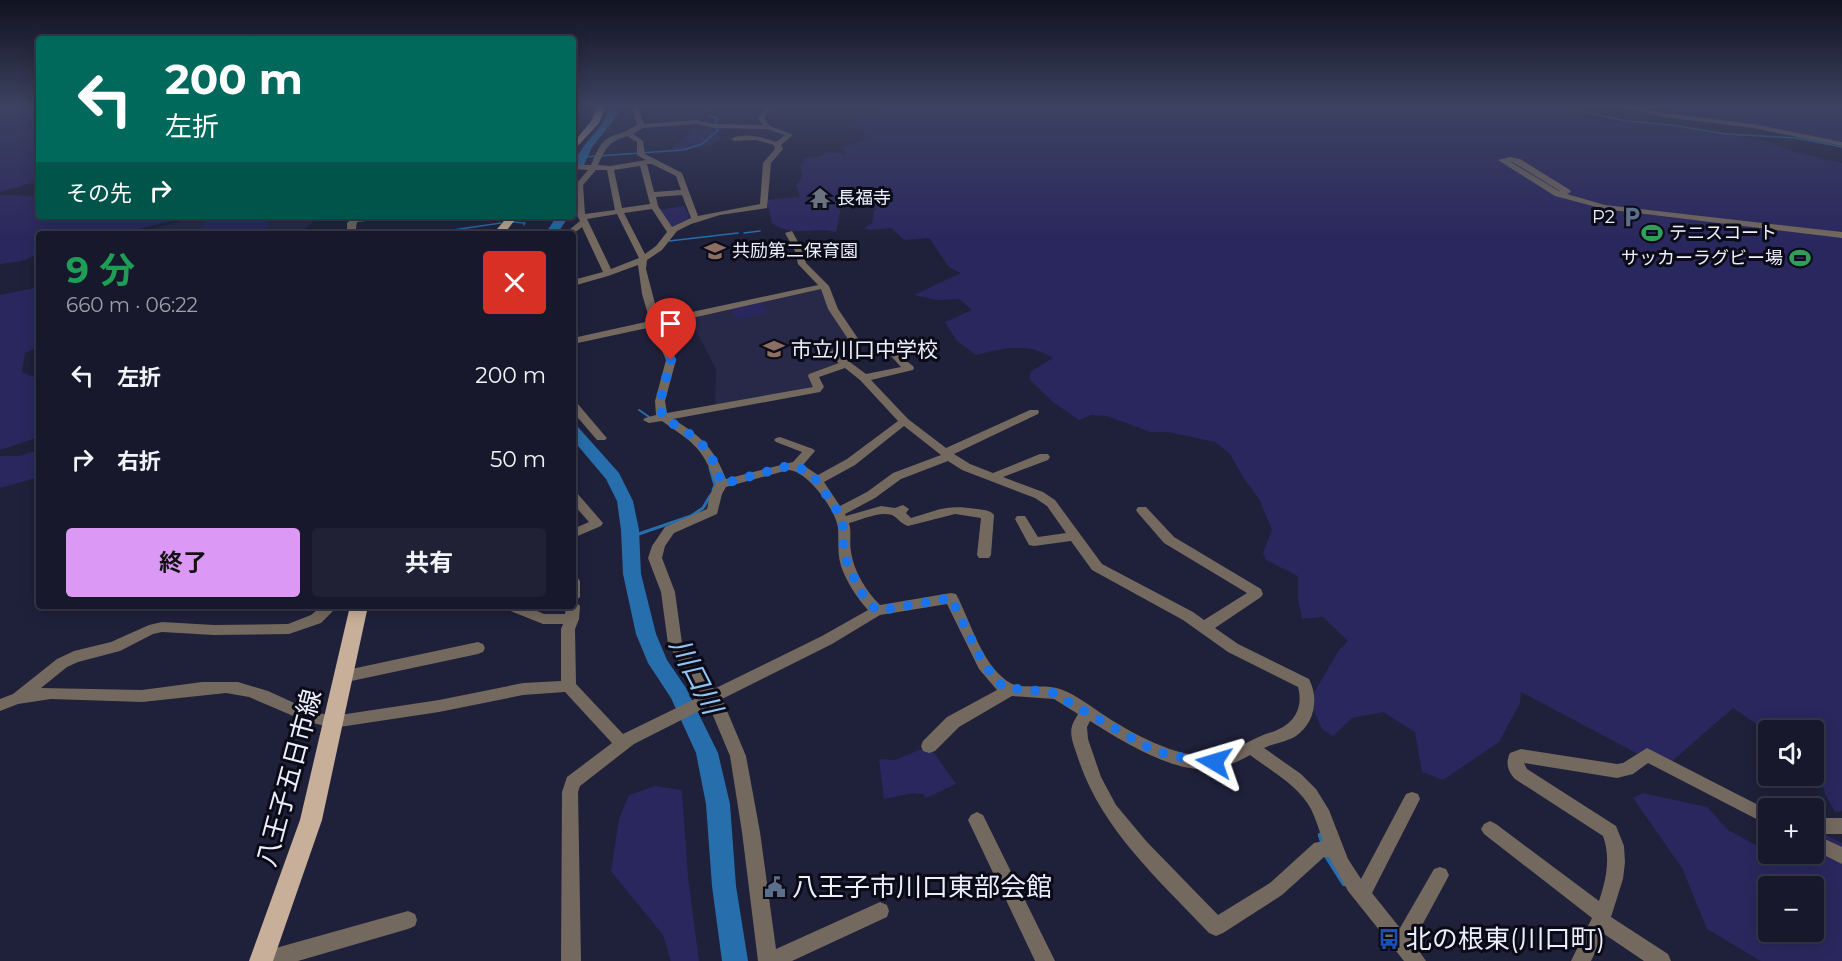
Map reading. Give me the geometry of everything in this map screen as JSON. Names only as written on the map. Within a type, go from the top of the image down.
[{"type":"main road","points":[[500,231],[510,219]]},
{"type":"main road","name":"八王子五日市線","points":[[263,961],[308,832],[357,609]]},
{"type":"street","points":[[602,152],[579,185],[582,219],[608,273]]},
{"type":"street","points":[[640,152],[676,172],[682,180],[695,219]]},
{"type":"street","points":[[576,282],[608,273],[643,258],[663,245],[671,231],[695,219],[764,206],[767,163],[777,152]]},
{"type":"street","points":[[1558,194],[1567,192],[1517,161],[1502,160],[1558,194],[1618,210],[1842,235]]},
{"type":"street","points":[[576,167],[610,168],[655,161]]},
{"type":"street","points":[[643,164],[654,206],[671,231]]},
{"type":"street","points":[[610,168],[619,211],[643,258],[644,276],[655,323],[671,360],[655,418]]},
{"type":"street","points":[[651,195],[685,192]]},
{"type":"street","points":[[571,231],[582,219],[654,206]]},
{"type":"street","points":[[571,961],[570,787],[622,743],[827,640],[877,611],[951,598],[981,659],[1000,684],[1011,690],[1051,692],[1088,711],[1151,749],[1172,756],[1214,762],[1289,732],[1300,723],[1305,715],[1307,689],[1304,683],[1233,648],[1173,607],[1097,567],[1051,503],[1039,495],[966,467],[904,421],[864,378],[832,353],[856,343],[833,309],[824,286],[802,264],[799,251],[789,233]]},
{"type":"street","points":[[576,339],[824,286]]},
{"type":"street","points":[[864,378],[909,368],[896,356]]},
{"type":"street","points":[[655,418],[816,390],[819,387],[813,376],[846,364]]},
{"type":"street","points":[[576,409],[601,438]]},
{"type":"street","points":[[840,516],[897,476],[1034,412]]},
{"type":"street","points":[[655,418],[694,437],[714,459],[722,484]]},
{"type":"street","points":[[817,481],[851,462],[904,421]]},
{"type":"street","points":[[780,440],[809,451],[796,466]]},
{"type":"street","points":[[995,477],[1002,472],[1044,457]]},
{"type":"street","points":[[877,611],[864,597],[848,567],[840,516],[817,481],[796,466],[788,466],[722,484],[716,494],[713,511],[669,528],[655,558],[668,592],[675,644],[708,699],[718,706],[733,741],[742,771],[770,961],[880,911]]},
{"type":"street","points":[[576,499],[597,523],[576,533]]},
{"type":"street","points":[[840,516],[881,510],[900,511],[908,522],[955,510],[988,516],[984,555]]},
{"type":"street","points":[[1142,510],[1169,540],[1257,592],[1205,627]]},
{"type":"street","points":[[1021,519],[1034,542],[1075,536]]},
{"type":"street","points":[[0,705],[18,697],[68,660],[115,646],[149,630],[162,627],[214,630],[289,629],[316,619],[328,609]]},
{"type":"street","points":[[520,609],[543,619],[572,612],[568,629],[568,686],[622,743]]},
{"type":"street","points":[[342,677],[478,648]]},
{"type":"street","points":[[18,697],[72,694],[144,696],[219,687],[258,693],[315,720],[333,722],[439,706],[523,689],[568,686]]},
{"type":"street","points":[[929,746],[953,722],[1011,690]]},
{"type":"street","points":[[1088,711],[1078,727],[1080,739],[1093,779],[1110,810],[1141,848],[1216,927],[1276,889],[1327,849]]},
{"type":"street","points":[[1252,748],[1300,784],[1312,796],[1319,808],[1327,849],[1416,961]]},
{"type":"street","points":[[1581,961],[1614,883],[1616,846],[1614,837],[1610,831],[1521,774],[1516,768],[1516,758],[1521,756],[1617,771],[1627,769],[1647,755],[1758,813]]},
{"type":"street","points":[[1362,894],[1412,798]]},
{"type":"street","points":[[977,820],[1045,961]]},
{"type":"street","points":[[1824,826],[1842,826]]},
{"type":"street","points":[[1490,829],[1601,918],[1661,961]]},
{"type":"street","points":[[1824,847],[1842,856]]},
{"type":"street","points":[[1402,943],[1440,874]]},
{"type":"street","points":[[263,961],[408,920]]},
{"type":"shaded area","points":[[0,152],[36,152],[36,182],[0,192]]},
{"type":"shaded area","points":[[827,152],[846,154],[845,152],[1795,152],[1842,163],[1842,811],[1835,812],[1823,786],[1824,720],[1758,720],[1758,725],[1733,708],[1671,762],[1636,753],[1521,692],[1520,703],[1499,742],[1443,780],[1422,772],[1415,732],[1383,712],[1352,718],[1333,736],[1322,729],[1309,701],[1339,650],[1348,641],[1323,617],[1302,619],[1298,598],[1298,576],[1266,560],[1263,553],[1272,530],[1259,499],[1230,454],[1215,442],[1168,432],[1150,432],[1107,416],[1091,415],[1079,420],[1053,402],[1030,380],[1030,372],[1053,358],[1043,353],[1016,348],[976,355],[957,341],[945,322],[972,310],[959,299],[937,300],[914,295],[961,273],[949,267],[929,238],[904,240],[891,228],[870,230],[864,228],[872,223],[874,211],[877,208],[841,207],[836,232],[787,230],[772,223],[767,200],[800,197],[796,186],[802,177],[800,165],[806,158],[818,157]]},
{"type":"shaded area","points":[[0,195],[36,196],[36,219],[179,219],[130,231],[36,231],[36,255],[22,261],[0,264]]},
{"type":"shaded area","points":[[684,206],[690,218],[670,230],[657,210]]},
{"type":"shaded area","points":[[190,219],[316,219],[302,231],[144,231]]},
{"type":"shaded area","points":[[205,219],[270,219],[264,231],[197,231],[204,224]]},
{"type":"shaded area","name":"市立川口中学校","points":[[824,286],[856,343],[833,353],[846,364],[813,376],[819,387],[715,408],[716,369],[688,316]]},
{"type":"shaded area","points":[[36,288],[36,348],[25,353],[22,372],[36,378],[36,438],[0,450],[0,295]]},
{"type":"shaded area","points":[[761,302],[769,312],[737,320],[730,309]]},
{"type":"shaded area","points":[[36,451],[36,478],[0,488],[0,456],[19,456]]},
{"type":"shaded area","points":[[929,746],[956,784],[926,798],[923,794],[913,793],[884,799],[879,759],[895,760]]},
{"type":"shaded area","points":[[655,786],[682,790],[688,877],[699,961],[671,961],[663,935],[611,871],[619,819],[629,795]]},
{"type":"shaded area","points":[[1643,793],[1707,807],[1728,830],[1758,846],[1758,864],[1824,864],[1824,834],[1842,843],[1842,961],[1761,961],[1707,929],[1682,868],[1633,798]]},
{"type":"waterway","name":"川口川","points":[[576,168],[585,152]]},
{"type":"waterway","points":[[583,157],[657,152]]},
{"type":"waterway","name":"川口川","points":[[553,231],[561,219]]},
{"type":"waterway","points":[[512,222],[525,223],[524,225]]},
{"type":"waterway","points":[[446,231],[501,223]]},
{"type":"waterway","points":[[744,233],[760,231]]},
{"type":"waterway","points":[[669,241],[738,233]]},
{"type":"waterway","points":[[639,410],[652,419]]},
{"type":"waterway","name":"川口川","points":[[576,434],[613,477],[625,501],[630,530],[632,574],[646,634],[658,663],[679,694],[707,753],[718,804],[724,886],[735,961]]},
{"type":"waterway","points":[[710,468],[715,485],[713,490]]},
{"type":"waterway","points":[[630,537],[691,516],[703,508],[710,496]]},
{"type":"waterway","points":[[1320,835],[1323,844]]},
{"type":"waterway","points":[[1325,854],[1344,884]]},
{"type":"place","name":"長福寺","points":[[820,198]]},
{"type":"place","name":"P2","points":[[1632,217]]},
{"type":"place","name":"テニスコート","points":[[1652,233]]},
{"type":"place","name":"共励第二保育園","points":[[715,251]]},
{"type":"place","name":"サッカーラグビー場","points":[[1800,258]]},
{"type":"place","name":"市立川口中学校","points":[[774,349]]},
{"type":"place","name":"八王子市川口東部会館","points":[[775,887]]},
{"type":"place","name":"北の根東(川口町)","points":[[1389,939]]},
{"type":"route","points":[[671,360],[660,401],[662,416],[701,443],[714,459],[722,484],[788,466],[796,466],[817,481],[842,521],[844,551],[848,567],[864,597],[877,611],[951,598],[981,659],[995,679],[1005,688],[1058,694],[1151,749],[1172,756],[1214,762]]}]
